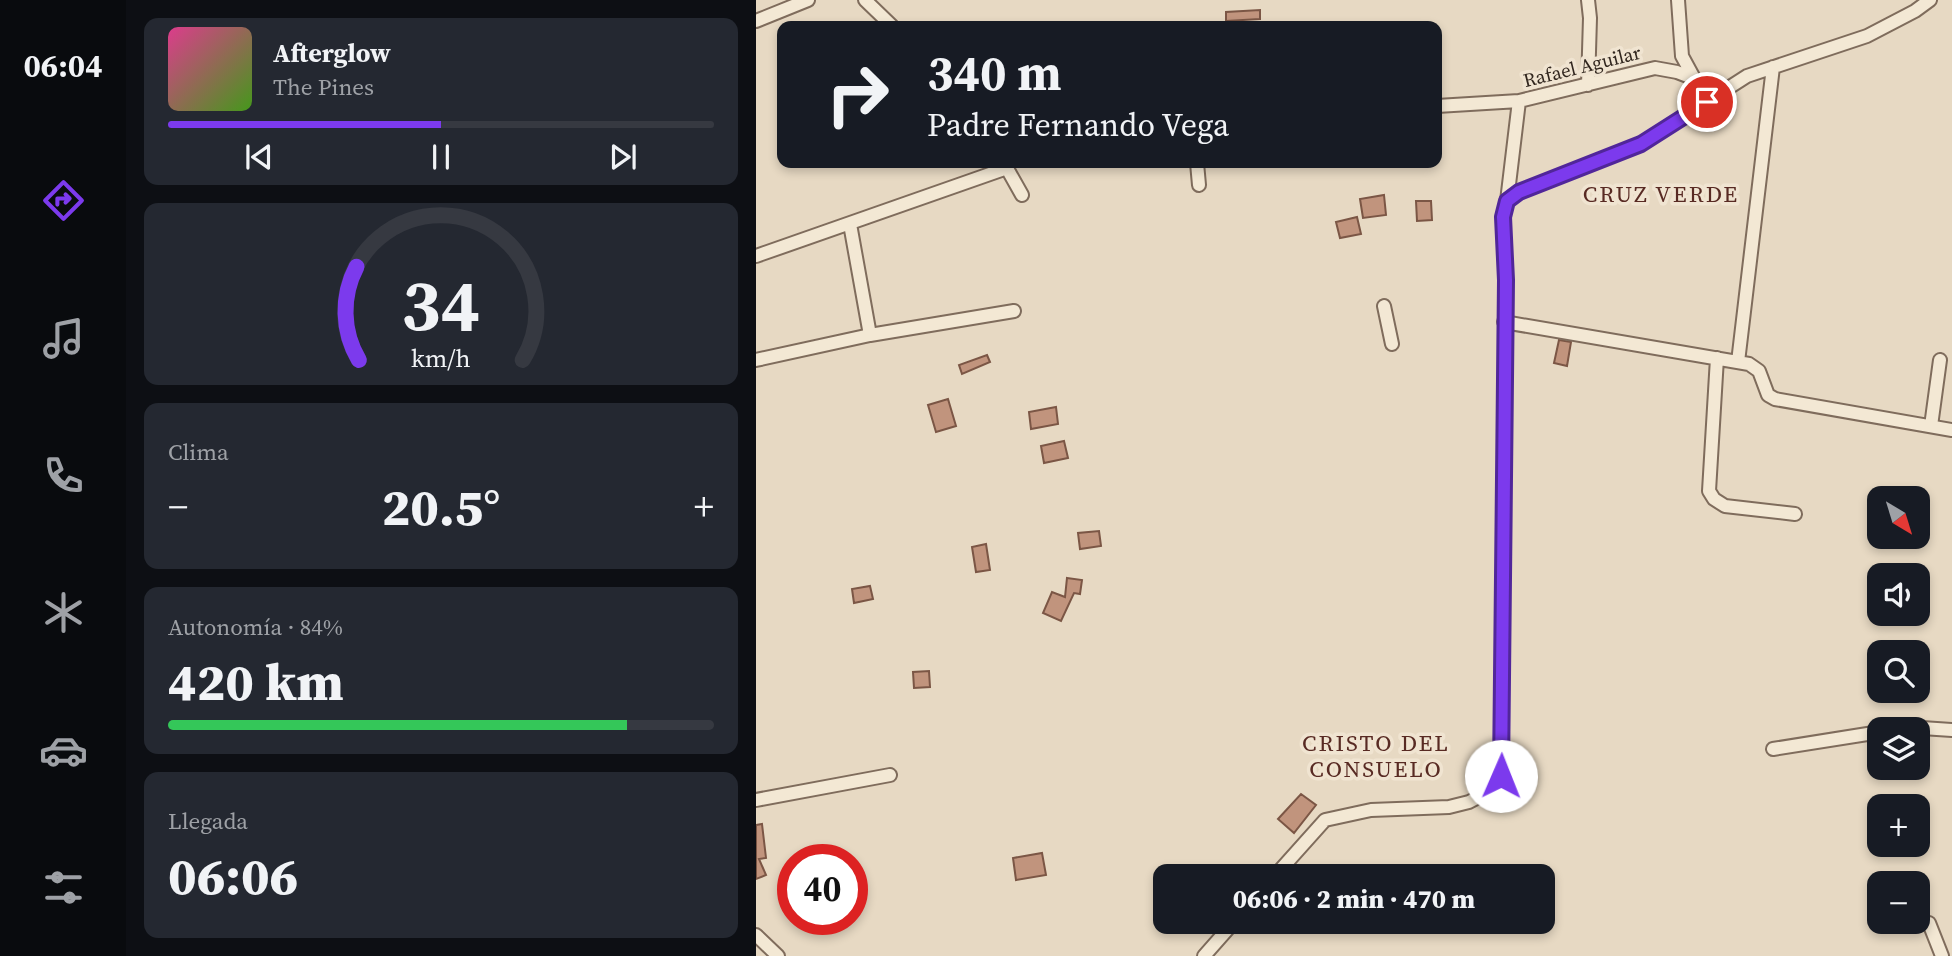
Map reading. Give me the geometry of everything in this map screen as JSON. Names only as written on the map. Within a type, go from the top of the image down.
[{"type":"street","points":[[756,22],[808,0]]},
{"type":"street","points":[[865,0],[887,21]]},
{"type":"street","points":[[1588,0],[1588,85]]},
{"type":"street","points":[[1678,0],[1682,56],[1707,102]]},
{"type":"street","points":[[1507,201],[1519,192],[1641,144],[1747,76],[1867,36],[1915,11],[1930,0]]},
{"type":"street","points":[[1738,362],[1773,66]]},
{"type":"street","name":"Rafael Aguilar","points":[[1442,106],[1519,101],[1656,68],[1678,72],[1695,79]]},
{"type":"street","points":[[1286,864],[1325,820],[1371,810],[1449,807],[1469,802],[1496,786],[1501,776],[1506,280],[1503,217],[1519,101]]},
{"type":"street","points":[[756,256],[998,168]]},
{"type":"street","points":[[1008,168],[1022,195]]},
{"type":"street","points":[[1197,168],[1199,184]]},
{"type":"street","points":[[850,224],[870,335]]},
{"type":"street","points":[[1384,306],[1392,344]]},
{"type":"street","points":[[756,360],[870,335],[1014,311]]},
{"type":"street","points":[[1504,322],[1749,364],[1759,371],[1768,395],[1775,399],[1952,430]]},
{"type":"street","points":[[1717,358],[1709,491],[1714,499],[1726,506],[1795,514]]},
{"type":"street","points":[[1931,426],[1940,360]]},
{"type":"street","points":[[1930,729],[1952,730]]},
{"type":"street","points":[[1773,749],[1867,734]]},
{"type":"street","points":[[756,800],[890,775]]},
{"type":"street","points":[[1930,926],[1942,956]]},
{"type":"street","points":[[1203,956],[1223,934]]},
{"type":"street","points":[[756,935],[778,956]]},
{"type":"building","points":[[1260,10],[1260,19],[1226,21],[1226,12]]},
{"type":"building","points":[[1384,195],[1386,215],[1363,218],[1360,199]]},
{"type":"building","points":[[1416,201],[1431,201],[1432,220],[1417,221]]},
{"type":"building","points":[[1357,217],[1361,234],[1340,238],[1336,222]]},
{"type":"building","points":[[1559,340],[1571,342],[1567,366],[1554,363]]},
{"type":"building","points":[[987,355],[990,362],[962,374],[959,365]]},
{"type":"building","points":[[948,399],[956,426],[936,432],[928,405]]},
{"type":"building","points":[[1056,407],[1058,424],[1031,429],[1029,412]]},
{"type":"building","points":[[1064,441],[1068,458],[1044,463],[1041,446]]},
{"type":"building","points":[[1099,531],[1101,546],[1080,549],[1078,533]]},
{"type":"building","points":[[986,544],[990,570],[976,572],[972,547]]},
{"type":"building","points":[[1067,578],[1082,580],[1080,594],[1074,593],[1061,621],[1043,613],[1052,592],[1065,597]]},
{"type":"building","points":[[870,586],[873,599],[854,603],[852,589]]},
{"type":"building","points":[[929,671],[930,687],[914,688],[913,672]]},
{"type":"building","points":[[1301,794],[1316,805],[1294,833],[1278,819]]},
{"type":"building","points":[[762,824],[766,858],[759,859],[766,875],[756,879],[756,825]]},
{"type":"building","points":[[1042,853],[1046,875],[1016,880],[1013,858]]},
{"type":"district","name":"CRUZ VERDE","points":[[1661,194]]},
{"type":"district","name":"CRISTO DEL CONSUELO","points":[[1376,756]]},
{"type":"route","points":[[1501,776],[1506,280],[1503,217],[1507,201],[1519,192],[1641,144],[1707,102]]}]
